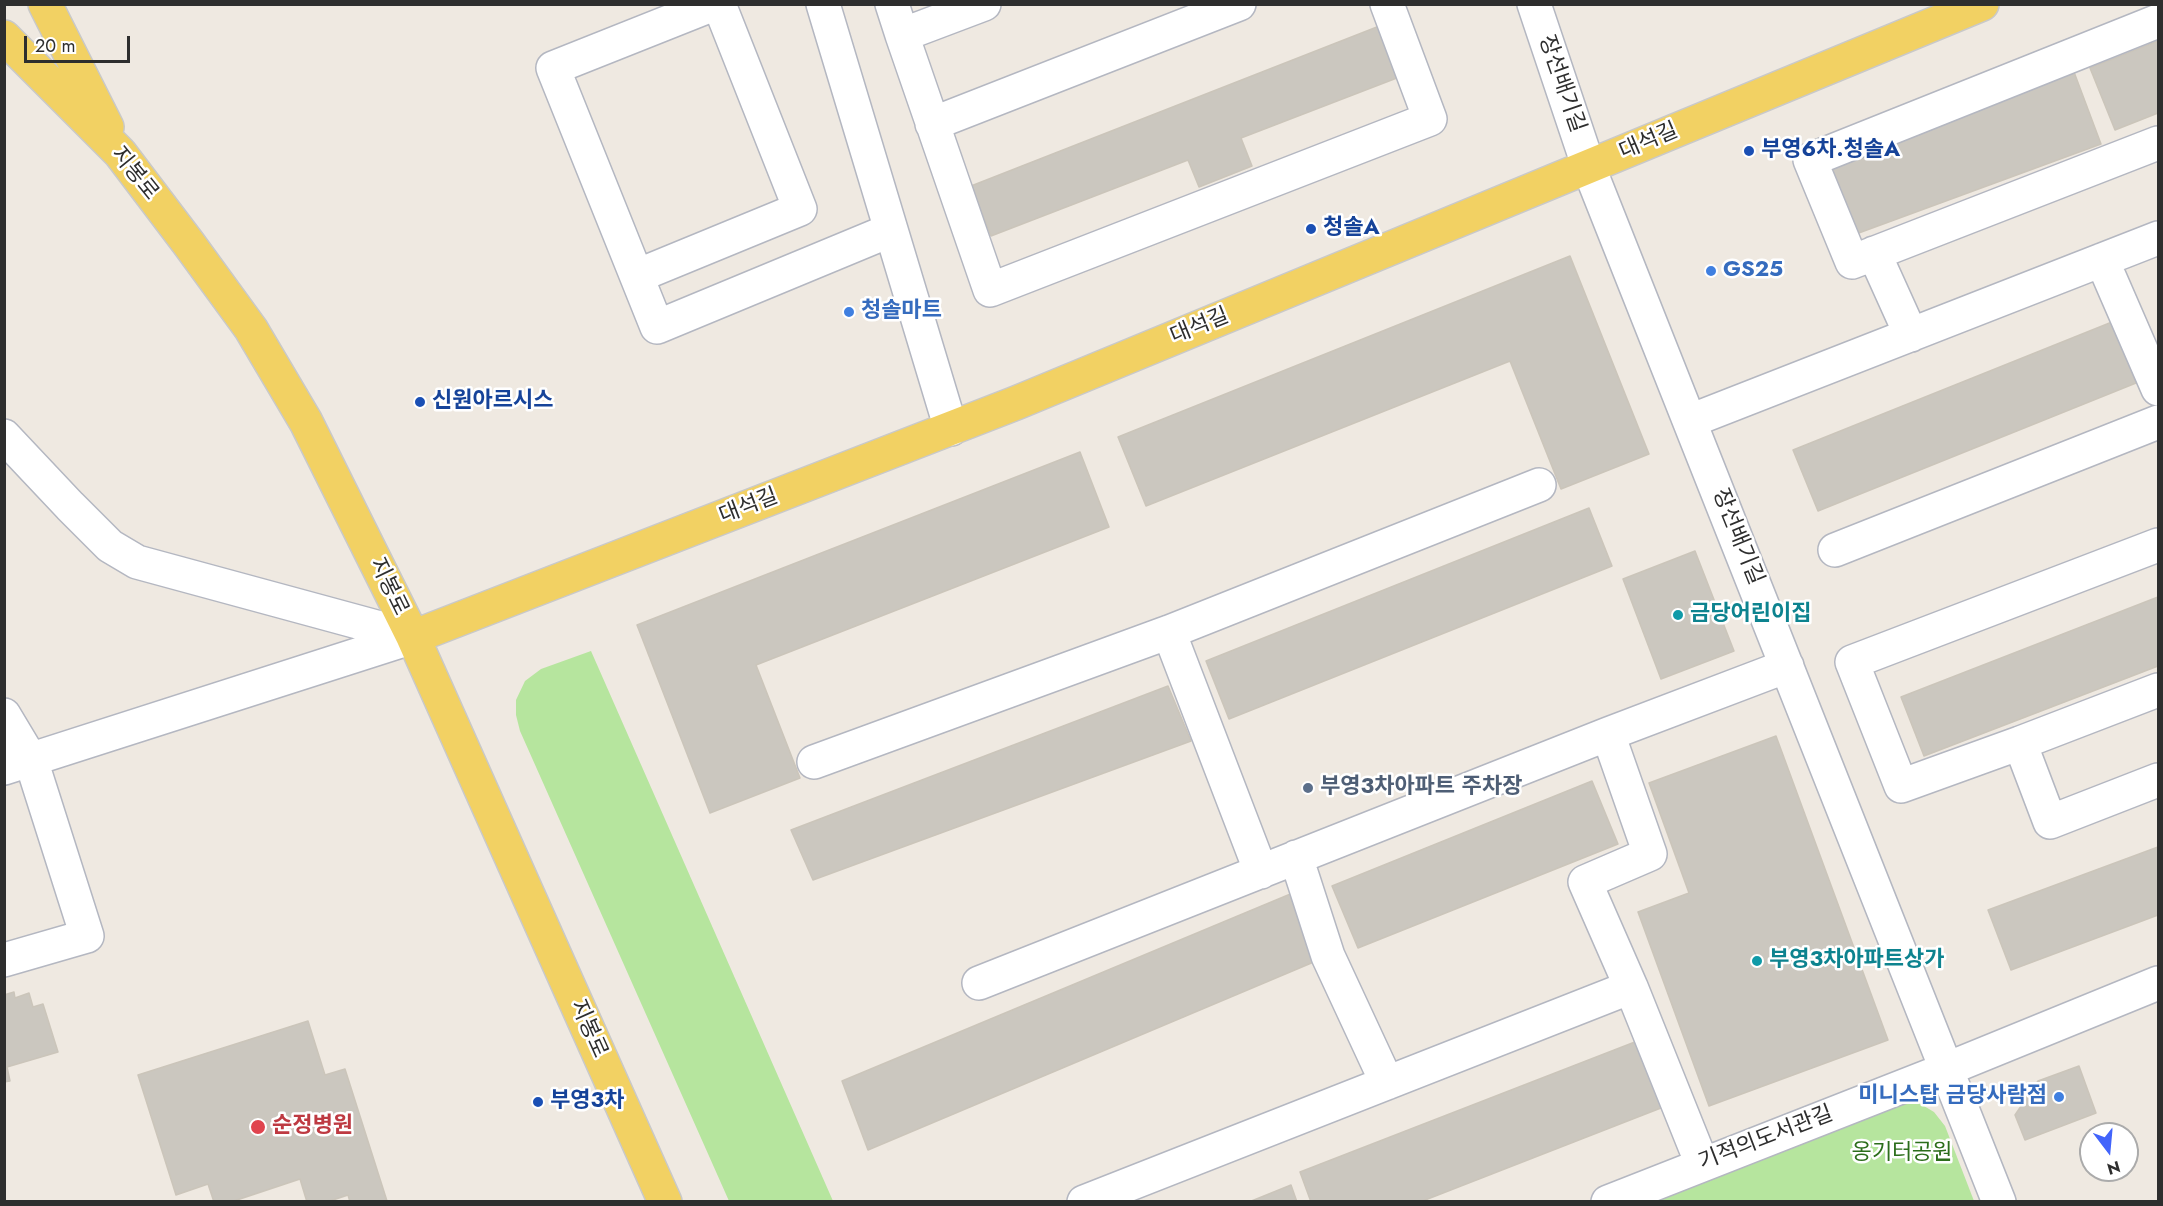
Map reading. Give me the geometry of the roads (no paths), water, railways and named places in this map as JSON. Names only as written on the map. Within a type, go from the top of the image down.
[{"type":"main road","points":[[45,4],[120,153]]},
{"type":"main road","name":"대석길","points":[[413,638],[951,429],[1589,168],[1982,4]]},
{"type":"main road","name":"지봉로","points":[[4,38],[120,153],[251,329],[306,423],[413,638],[665,1202]]},
{"type":"street","points":[[714,4],[553,68],[657,327],[891,230]]},
{"type":"street","points":[[636,276],[800,209],[719,4]]},
{"type":"street","points":[[823,4],[951,429]]},
{"type":"street","points":[[892,4],[990,290],[1430,119],[1387,4]]},
{"type":"street","points":[[902,35],[984,4]]},
{"type":"street","points":[[933,124],[1239,4]]},
{"type":"street","name":"장선배기길","points":[[1534,4],[1589,168],[1999,1202]]},
{"type":"street","points":[[2158,21],[1810,160],[1852,262],[2158,143]]},
{"type":"street","points":[[1690,421],[2158,238]]},
{"type":"street","points":[[1874,253],[1911,335]]},
{"type":"street","points":[[2102,260],[2158,389]]},
{"type":"street","points":[[1835,550],[2158,422]]},
{"type":"street","points":[[4,436],[110,546],[137,562],[413,638]]},
{"type":"street","points":[[814,762],[1169,632],[1539,485]]},
{"type":"street","points":[[2158,545],[1852,662],[1901,786],[2158,690]]},
{"type":"street","points":[[1169,632],[1261,872]]},
{"type":"street","points":[[18,764],[413,638]]},
{"type":"street","points":[[979,983],[1608,734],[1787,666]]},
{"type":"street","points":[[4,714],[18,764],[87,936],[4,960]]},
{"type":"street","points":[[1608,734],[1650,854],[1585,882],[1702,1164]]},
{"type":"street","points":[[2020,743],[2050,822],[2158,780]]},
{"type":"street","points":[[1296,857],[1328,956],[1388,1083]]},
{"type":"street","name":"기적의도서관길","points":[[1608,1202],[1947,1069],[2158,983]]},
{"type":"street","points":[[1084,1202],[1630,987]]},
{"type":"place","name":"부영6차.청솔A","points":[[1749,151]]},
{"type":"place","name":"청솔A","points":[[1311,229]]},
{"type":"place","name":"GS25","points":[[1711,271]]},
{"type":"place","name":"청솔마트","points":[[849,312]]},
{"type":"place","name":"신원아르시스","points":[[420,402]]},
{"type":"place","name":"금당어린이집","points":[[1678,615]]},
{"type":"place","name":"부영3차아파트 주차장","points":[[1308,788]]},
{"type":"place","name":"부영3차아파트상가","points":[[1757,961]]},
{"type":"place","name":"미니스탑 금당사람점","points":[[2059,1097]]},
{"type":"place","name":"부영3차","points":[[538,1102]]},
{"type":"place","name":"순정병원","points":[[258,1127]]},
{"type":"park label","name":"옹기터공원","points":[[1902,1154]]}]
